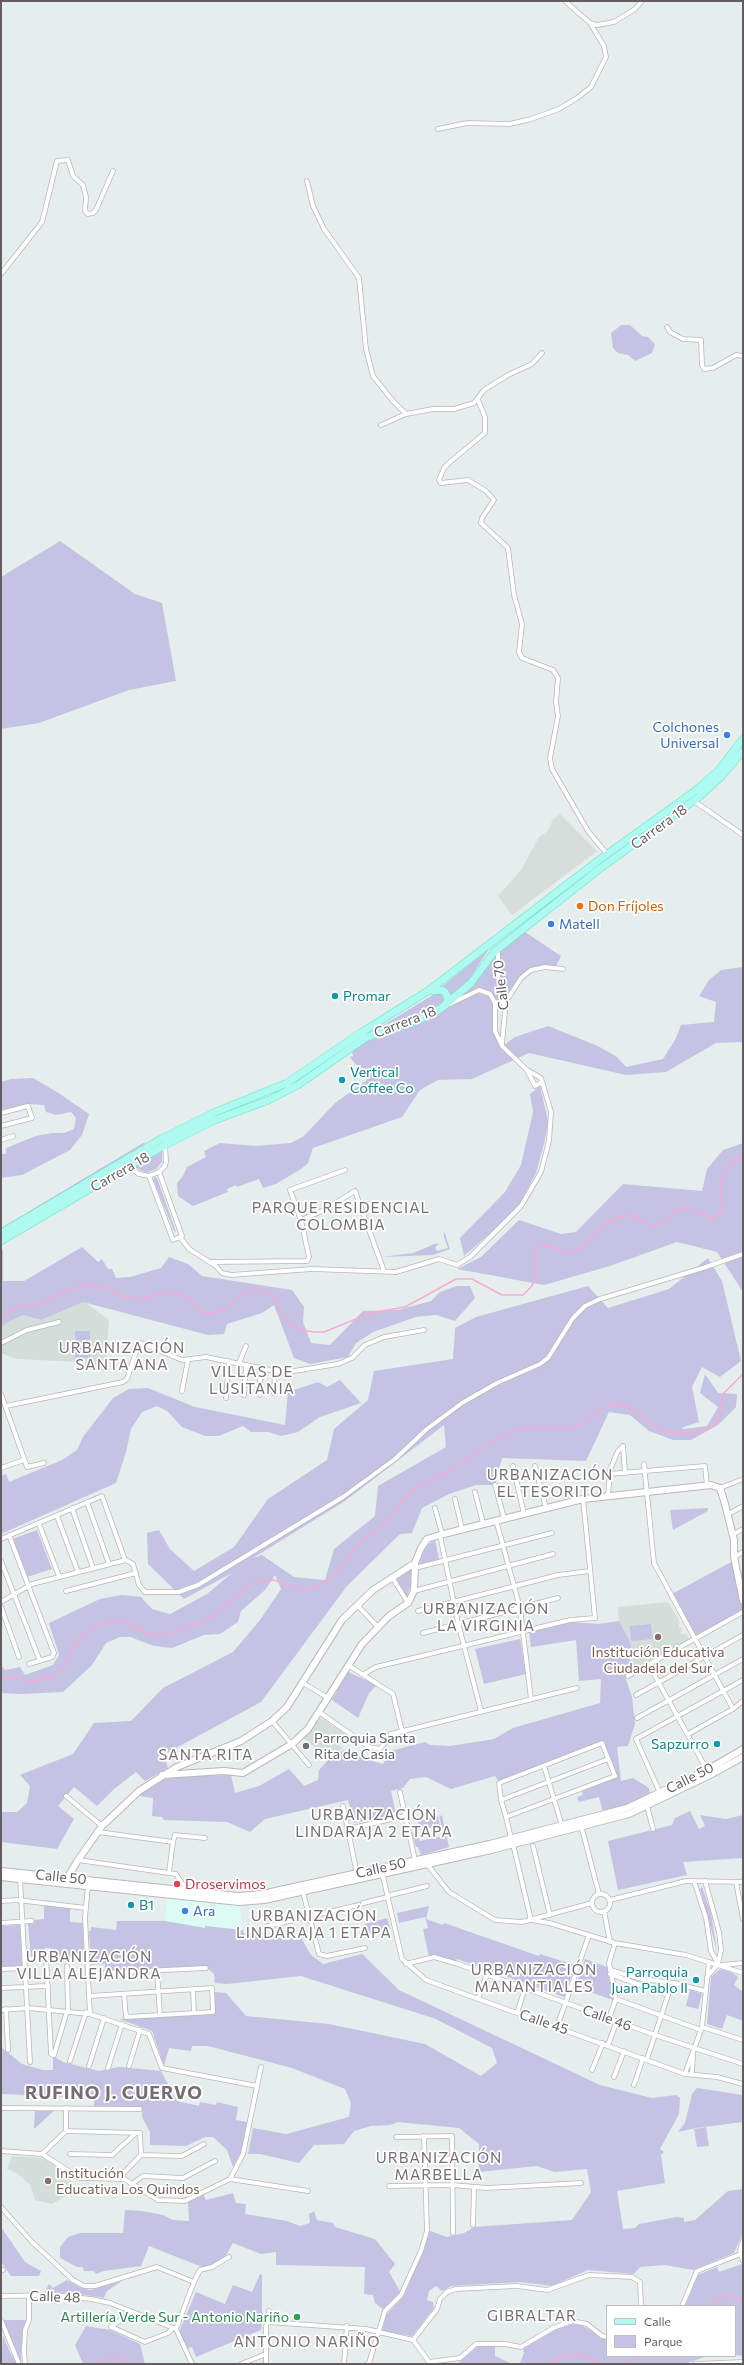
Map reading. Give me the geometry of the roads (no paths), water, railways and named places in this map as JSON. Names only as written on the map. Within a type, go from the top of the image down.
[{"type":"main road","name":"Carrera 18","points":[[1,1233],[161,1139],[213,1113],[287,1083],[362,1032],[428,991],[607,854],[695,791],[718,771],[743,739]]},
{"type":"main road","name":"Carrera 18","points":[[1,1241],[165,1145],[215,1120],[269,1100],[298,1086],[367,1037],[414,1022],[443,1007],[471,983],[484,964],[498,948],[598,870],[694,801],[722,776],[743,751]]},
{"type":"main road","points":[[428,991],[442,990],[445,992],[448,997],[443,1007]]},
{"type":"main road","points":[[162,1775],[224,1771],[243,1773],[292,1744],[308,1729],[348,1665],[378,1627],[408,1603],[414,1591],[415,1565],[427,1539],[441,1534],[583,1499],[707,1486],[720,1488],[732,1535],[734,1557],[743,1601]]},
{"type":"main road","points":[[66,1880],[102,1826],[139,1791],[162,1775],[192,1760],[241,1741],[272,1721],[287,1706],[303,1683],[342,1620],[357,1605],[392,1577],[415,1565]]},
{"type":"main road","name":"Calle 50","points":[[581,1824],[627,1808],[660,1793],[707,1770],[743,1749]]},
{"type":"main road","name":"Calle 50","points":[[1,1871],[66,1880],[238,1896],[262,1894],[357,1874],[428,1865],[563,1828],[629,1814],[712,1775],[743,1757]]},
{"type":"main road","name":"Calle 50","points":[[1,1877],[66,1880],[88,1885],[239,1902],[264,1900],[303,1892],[382,1871],[414,1860],[512,1841]]},
{"type":"street","points":[[438,129],[467,123],[510,124],[531,119],[559,109],[591,87],[606,56],[604,46],[590,24],[565,1]]},
{"type":"street","points":[[590,24],[605,25],[614,22],[636,9],[642,1]]},
{"type":"street","points":[[1,274],[42,222],[57,161],[68,160],[73,176],[83,184],[86,197],[85,212],[88,214],[93,213],[96,210],[113,171]]},
{"type":"street","points":[[307,181],[313,206],[324,229],[359,278],[366,349],[373,376],[393,401],[406,414]]},
{"type":"street","points":[[667,327],[670,332],[683,338],[701,340],[702,365],[704,369],[713,368],[734,356],[743,356]]},
{"type":"street","points":[[380,425],[406,414],[433,409],[454,409],[474,403],[478,400],[484,390],[532,364],[542,353]]},
{"type":"street","points":[[478,400],[485,417],[485,432],[447,465],[439,480],[442,483],[468,480],[486,491],[494,500],[482,518],[482,523],[484,528],[502,540],[508,548],[514,595],[522,624],[519,652],[522,658],[553,670],[558,678],[556,702],[558,716],[550,758],[552,769],[588,831],[607,854]]},
{"type":"street","points":[[694,801],[743,835]]},
{"type":"street","name":"Calle 70","points":[[498,948],[496,961],[505,1011],[502,1046]]},
{"type":"street","points":[[495,1003],[504,1001],[515,989],[521,978],[531,970],[545,967],[563,969]]},
{"type":"street","points":[[159,1172],[182,1236],[180,1237],[189,1249],[208,1261],[222,1273],[231,1275],[312,1269],[404,1271],[439,1259],[447,1260],[456,1265],[470,1257],[521,1206],[542,1172],[549,1141],[551,1112],[541,1078],[527,1070],[502,1046],[495,1031],[495,1003],[490,994],[479,990],[443,1007]]},
{"type":"street","points":[[527,1070],[535,1086],[542,1082]]},
{"type":"street","points":[[1,1113],[28,1106],[32,1118],[1,1126]]},
{"type":"street","points":[[1,1140],[13,1136]]},
{"type":"street","points":[[129,1167],[139,1174],[149,1176],[159,1172],[165,1166],[165,1145]]},
{"type":"street","points":[[208,1261],[219,1263],[307,1260],[309,1257],[301,1220],[290,1190],[345,1170]]},
{"type":"street","points":[[149,1176],[173,1240],[180,1237]]},
{"type":"street","points":[[301,1220],[322,1211],[355,1191],[384,1271]]},
{"type":"street","points":[[1,1602],[28,1586],[59,1576],[125,1560],[129,1560],[133,1564],[140,1588],[150,1594],[179,1592],[198,1585],[343,1497],[395,1458],[427,1429],[462,1403],[497,1383],[540,1364],[548,1358],[573,1318],[585,1306],[600,1299],[703,1268],[743,1254]]},
{"type":"street","points":[[1,1343],[28,1330],[59,1322]]},
{"type":"street","points":[[6,1406],[123,1382],[127,1379],[138,1346],[141,1343],[188,1360],[203,1356],[275,1371],[303,1371],[331,1366],[352,1358],[365,1345],[384,1337],[424,1330]]},
{"type":"street","points":[[239,1363],[246,1346]]},
{"type":"street","points":[[182,1391],[188,1360]]},
{"type":"street","points":[[226,1398],[229,1361]]},
{"type":"street","points":[[244,1395],[246,1365]]},
{"type":"street","points":[[260,1367],[260,1395]]},
{"type":"street","points":[[274,1393],[275,1371]]},
{"type":"street","points":[[1,1394],[24,1460],[29,1468],[44,1463]]},
{"type":"street","points":[[608,1496],[609,1474],[618,1451],[623,1446],[625,1450],[625,1473]]},
{"type":"street","points":[[1,1468],[24,1460]]},
{"type":"street","points":[[644,1464],[654,1563],[733,1708]]},
{"type":"street","points":[[513,1466],[524,1514]]},
{"type":"street","points":[[535,1466],[546,1508]]},
{"type":"street","points":[[609,1474],[705,1466],[707,1486]]},
{"type":"street","points":[[720,1488],[743,1479]]},
{"type":"street","points":[[495,1484],[504,1518]]},
{"type":"street","points":[[475,1492],[483,1524]]},
{"type":"street","points":[[1,1539],[102,1496],[125,1560]]},
{"type":"street","points":[[455,1499],[462,1529]]},
{"type":"street","points":[[364,1674],[376,1667],[570,1620],[595,1618],[583,1499]]},
{"type":"street","points":[[87,1502],[110,1564]]},
{"type":"street","points":[[726,1515],[743,1506]]},
{"type":"street","points":[[72,1508],[94,1568]]},
{"type":"street","points":[[435,1508],[458,1623],[481,1712]]},
{"type":"street","points":[[57,1516],[78,1572]]},
{"type":"street","points":[[496,1520],[520,1608],[530,1699]]},
{"type":"street","points":[[39,1524],[59,1576]]},
{"type":"street","points":[[732,1535],[743,1529]]},
{"type":"street","points":[[415,1565],[552,1533]]},
{"type":"street","points":[[9,1536],[54,1653],[52,1657],[30,1664]]},
{"type":"street","points":[[734,1557],[743,1552]]},
{"type":"street","points":[[414,1591],[552,1554]]},
{"type":"street","points":[[1,1561],[40,1661]]},
{"type":"street","points":[[418,1611],[558,1575],[590,1571]]},
{"type":"street","points":[[66,1591],[136,1573]]},
{"type":"street","points":[[392,1577],[408,1603]]},
{"type":"street","points":[[423,1633],[558,1598]]},
{"type":"street","points":[[357,1605],[378,1627]]},
{"type":"street","points":[[1,1607],[19,1657]]},
{"type":"street","points":[[628,1676],[743,1612]]},
{"type":"street","points":[[636,1695],[743,1635]]},
{"type":"street","points":[[637,1718],[743,1659]]},
{"type":"street","points":[[649,1664],[707,1770]]},
{"type":"street","points":[[348,1665],[364,1674],[392,1694],[402,1731]]},
{"type":"street","points":[[660,1793],[636,1739],[743,1680]]},
{"type":"street","points":[[303,1683],[328,1698]]},
{"type":"street","points":[[319,1712],[369,1747],[380,1749],[389,1735],[577,1688]]},
{"type":"street","points":[[688,1734],[743,1701]]},
{"type":"street","points":[[272,1721],[309,1765]]},
{"type":"street","points":[[506,1817],[556,1800],[615,1776],[602,1743],[499,1783],[501,1800],[531,1920]]},
{"type":"street","points":[[501,1800],[608,1759]]},
{"type":"street","points":[[544,1766],[556,1800],[563,1828]]},
{"type":"street","points":[[400,1792],[414,1860]]},
{"type":"street","points":[[66,1796],[102,1826]]},
{"type":"street","points":[[343,1806],[357,1874]]},
{"type":"street","points":[[647,1806],[653,1829]]},
{"type":"street","points":[[348,1829],[405,1816]]},
{"type":"street","points":[[581,1824],[599,1894]]},
{"type":"street","points":[[98,1832],[173,1842]]},
{"type":"street","points":[[169,1872],[175,1835],[205,1838]]},
{"type":"street","points":[[533,1846],[550,1915]]},
{"type":"street","points":[[78,1860],[169,1872],[181,1878],[187,1891]]},
{"type":"street","points":[[428,1865],[452,1895],[495,1920],[514,1923],[531,1920],[592,1903]]},
{"type":"street","points":[[382,1871],[402,1959],[406,1964]]},
{"type":"street","points":[[20,1878],[30,2062]]},
{"type":"street","points":[[610,1900],[686,1881],[743,1882]]},
{"type":"street","points":[[694,1881],[706,1918],[711,1951],[720,1964]]},
{"type":"street","points":[[705,1881],[719,1932],[721,1950],[720,1964]]},
{"type":"street","points":[[736,1882],[743,1919]]},
{"type":"street","points":[[70,2061],[88,2013],[90,1996],[86,1908],[88,1885]]},
{"type":"street","points":[[268,1926],[361,1904],[427,1886]]},
{"type":"street","points":[[303,1892],[319,1954],[327,1956],[365,1948]]},
{"type":"street","points":[[604,1911],[595,1909],[592,1903],[594,1897],[599,1894],[605,1894],[610,1900]]},
{"type":"street","points":[[604,1911],[608,1908],[610,1900]]},
{"type":"street","points":[[1,1901],[86,1908]]},
{"type":"street","points":[[604,1911],[610,1942]]},
{"type":"street","points":[[531,1920],[549,1923],[610,1942],[668,1951],[720,1964],[743,1973]]},
{"type":"street","points":[[1,1923],[32,1921]]},
{"type":"street","points":[[558,2027],[589,1935]]},
{"type":"street","points":[[609,2018],[616,1999],[609,1962],[615,1943]]},
{"type":"street","points":[[25,1959],[46,1957],[51,2054],[54,2055],[68,2012],[67,1966]]},
{"type":"street","name":"Calle 46","points":[[406,1964],[437,1958],[487,1974],[694,2049],[743,2064]]},
{"type":"street","points":[[709,1962],[701,2028],[685,2074],[716,2077],[743,2084]]},
{"type":"street","points":[[706,1977],[720,1964],[743,1963]]},
{"type":"street","name":"Calle 45","points":[[406,1964],[434,1984],[645,2058],[685,2074]]},
{"type":"street","points":[[1,1969],[26,1968]]},
{"type":"street","points":[[105,1973],[206,1968]]},
{"type":"street","points":[[157,1971],[160,2015]]},
{"type":"street","points":[[610,1972],[642,1980],[674,1983],[705,1991]]},
{"type":"street","points":[[610,1972],[668,1995],[655,2035],[634,2085]]},
{"type":"street","points":[[478,1999],[487,1974]]},
{"type":"street","points":[[1,1988],[48,1986]]},
{"type":"street","points":[[90,1996],[212,1988],[213,2012],[126,2017],[124,1994]]},
{"type":"street","points":[[517,2013],[525,1988]]},
{"type":"street","points":[[193,1990],[194,2013]]},
{"type":"street","points":[[616,1999],[701,2028],[743,2040]]},
{"type":"street","points":[[1,2010],[28,2008],[88,2013],[149,2034],[162,2068],[257,2086]]},
{"type":"street","points":[[6,2009],[8,2050]]},
{"type":"street","points":[[89,2066],[104,2018]]},
{"type":"street","points":[[608,2046],[616,2021]]},
{"type":"street","points":[[108,2068],[122,2024]]},
{"type":"street","points":[[129,2066],[140,2030]]},
{"type":"street","points":[[592,2070],[603,2043]]},
{"type":"street","points":[[692,2074],[694,2049]]},
{"type":"street","points":[[614,2077],[624,2051]]},
{"type":"street","points":[[1,2152],[42,2154],[80,2178],[118,2178],[132,2184],[158,2200],[185,2201],[230,2179],[244,2154],[261,2067]]},
{"type":"street","points":[[1,2108],[140,2109]]},
{"type":"street","points":[[66,2108],[66,2131]]},
{"type":"street","points":[[42,2154],[66,2131],[137,2132],[141,2134],[141,2156]]},
{"type":"street","points":[[70,2154],[112,2155],[137,2132]]},
{"type":"street","points":[[368,2364],[385,2311],[401,2295],[420,2251],[427,2230],[424,2136]]},
{"type":"street","points":[[396,2137],[452,2136],[453,2233]]},
{"type":"street","points":[[118,2178],[141,2156],[182,2156],[204,2144]]},
{"type":"street","points":[[390,2159],[471,2158]]},
{"type":"street","points":[[132,2184],[143,2176],[183,2178],[215,2161]]},
{"type":"street","points":[[230,2179],[308,2191]]},
{"type":"street","points":[[389,2186],[452,2185],[474,2187],[581,2183]]},
{"type":"street","points":[[473,2225],[474,2187]]},
{"type":"street","points":[[1,2207],[32,2242],[73,2280],[84,2286],[95,2286],[157,2267],[194,2282]]},
{"type":"street","points":[[743,2242],[741,2254],[743,2261]]},
{"type":"street","points":[[682,2305],[697,2271],[741,2254]]},
{"type":"street","points":[[132,2312],[111,2327],[145,2342],[168,2333],[175,2329],[200,2270],[212,2266],[229,2257]]},
{"type":"street","points":[[413,2340],[437,2308],[440,2300],[447,2292],[456,2289],[517,2286],[548,2290],[589,2275],[632,2277],[640,2282],[641,2305]]},
{"type":"street","name":"Calle 48","points":[[1,2296],[91,2299],[132,2312],[175,2329]]},
{"type":"street","points":[[25,2364],[25,2330],[29,2320],[29,2296]]},
{"type":"street","points":[[266,2364],[266,2327],[269,2311]]},
{"type":"street","points":[[1,2320],[19,2364]]},
{"type":"street","points":[[268,2322],[366,2328],[379,2333],[413,2340],[429,2363],[460,2358],[476,2344],[505,2344],[521,2347],[553,2328],[572,2322],[587,2324],[602,2336],[606,2337]]},
{"type":"street","points":[[344,2364],[347,2326]]},
{"type":"street","points":[[175,2329],[192,2364]]},
{"type":"street","points":[[241,2364],[266,2354]]},
{"type":"street","points":[[695,2364],[743,2362]]},
{"type":"waterway","points":[[1,1315],[21,1306],[29,1306],[51,1300],[67,1290],[90,1284],[105,1287],[126,1297],[139,1300],[170,1291],[188,1298],[197,1310],[210,1314],[223,1310],[244,1293],[256,1290],[265,1291],[275,1298],[283,1316],[291,1325],[300,1330],[324,1332],[371,1313],[405,1307],[456,1279],[472,1279],[502,1295],[523,1295],[532,1286],[536,1274],[534,1260],[536,1248],[549,1246],[567,1253],[581,1249],[603,1226],[617,1217],[630,1215],[653,1226],[660,1225],[675,1210],[686,1208],[714,1218],[720,1213],[722,1201],[720,1186],[725,1172],[733,1160],[743,1156]]},
{"type":"waterway","points":[[1,1677],[34,1681],[51,1677],[63,1668],[73,1647],[82,1636],[99,1624],[114,1620],[134,1626],[146,1633],[164,1635],[204,1621],[222,1609],[249,1584],[274,1580],[301,1590],[313,1588],[327,1581],[340,1569],[358,1545],[384,1524],[413,1489],[455,1468],[491,1443],[512,1432],[527,1428],[571,1428],[582,1423],[603,1408],[619,1404],[630,1408],[654,1426],[666,1432],[697,1433],[718,1421],[724,1393],[743,1374]]},
{"type":"waterway","points":[[710,2305],[716,2299],[731,2295],[743,2300]]},
{"type":"waterway","points":[[549,2364],[560,2357],[578,2354],[602,2364]]},
{"type":"waterway","points":[[625,2364],[636,2357]]},
{"type":"waterway","points":[[99,2364],[108,2358],[122,2358],[130,2364]]},
{"type":"place","name":"Colchones Universal","points":[[727,735]]},
{"type":"place","name":"Don Fríjoles","points":[[580,906]]},
{"type":"place","name":"Matell","points":[[551,924]]},
{"type":"place","name":"Promar","points":[[335,996]]},
{"type":"place","name":"Vertical Coffee Co","points":[[342,1080]]},
{"type":"place","name":"Institución Educativa Ciudadela del Sur","points":[[658,1637]]},
{"type":"place","name":"Sapzurro","points":[[717,1744]]},
{"type":"place","name":"Parroquia Santa Rita de Casia","points":[[306,1746]]},
{"type":"place","name":"Droservimos","points":[[177,1884]]},
{"type":"place","name":"B1","points":[[131,1905]]},
{"type":"place","name":"Ara","points":[[185,1911]]},
{"type":"place","name":"Parroquia Juan Pablo II","points":[[696,1980]]},
{"type":"place","name":"Institución Educativa Los Quindos","points":[[48,2181]]},
{"type":"place","name":"Artillería Verde Sur - Antonio Nariño","points":[[297,2317]]},
{"type":"district","name":"PARQUE RESIDENCIAL COLOMBIA","points":[[341,1216]]},
{"type":"district","name":"URBANIZACIÓN SANTA ANA","points":[[122,1356]]},
{"type":"district","name":"VILLAS DE LUSITANIA","points":[[252,1380]]},
{"type":"district","name":"URBANIZACIÓN EL TESORITO","points":[[550,1484]]},
{"type":"district","name":"URBANIZACIÓN LA VIRGINIA","points":[[486,1618]]},
{"type":"district","name":"SANTA RITA","points":[[206,1755]]},
{"type":"district","name":"URBANIZACIÓN LINDARAJA 2 ETAPA","points":[[374,1824]]},
{"type":"district","name":"URBANIZACIÓN LINDARAJA 1 ETAPA","points":[[314,1924]]},
{"type":"district","name":"URBANIZACIÓN VILLA ALEJANDRA","points":[[89,1966]]},
{"type":"district","name":"URBANIZACIÓN MANANTIALES","points":[[534,1978]]},
{"type":"district","name":"RUFINO J. CUERVO","points":[[114,2093]]},
{"type":"district","name":"URBANIZACIÓN MARBELLA","points":[[439,2166]]},
{"type":"district","name":"GIBRALTAR","points":[[532,2316]]},
{"type":"district","name":"ANTONIO NARIÑO","points":[[307,2342]]}]
